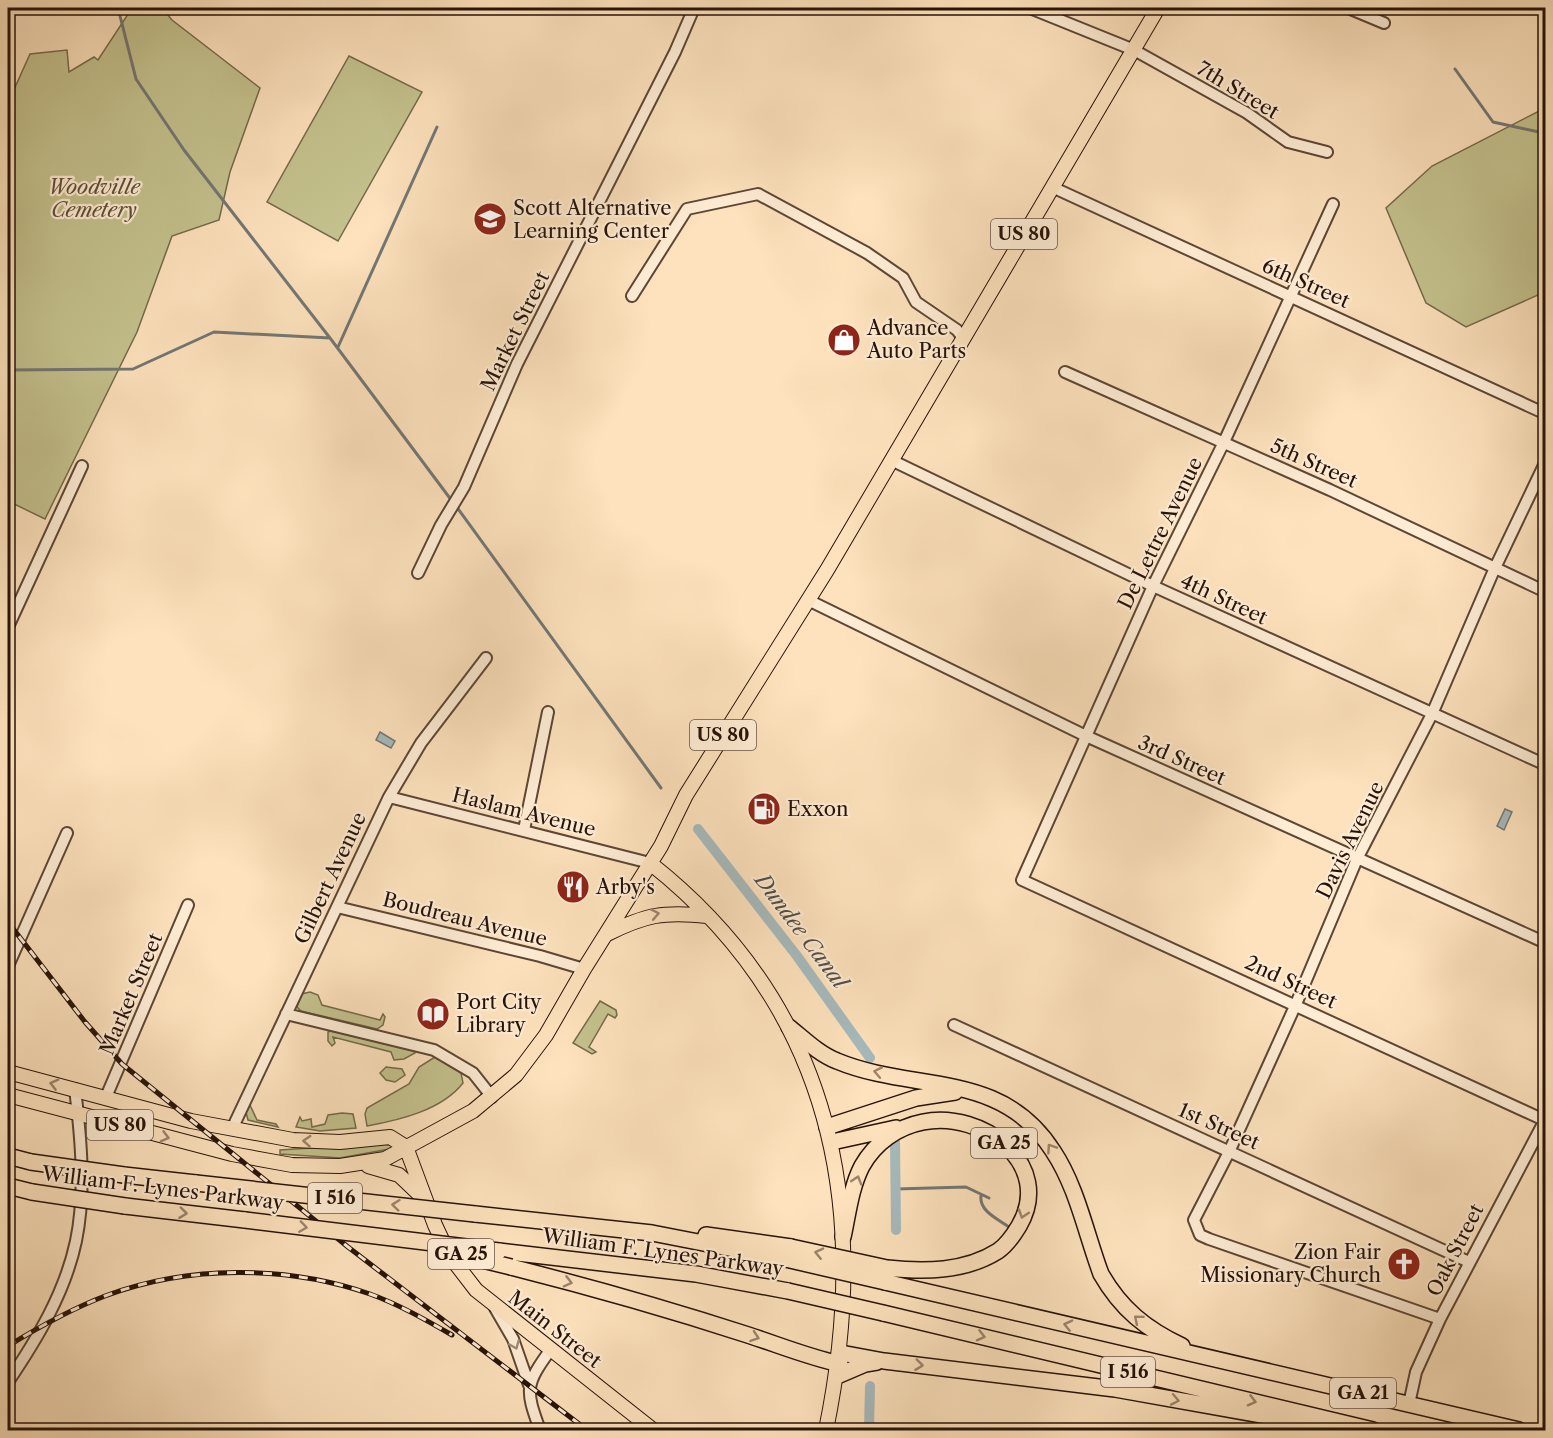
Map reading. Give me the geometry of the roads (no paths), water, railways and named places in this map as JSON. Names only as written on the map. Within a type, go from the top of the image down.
[{"type":"highway","points":[[789,1027],[826,1056],[848,1065],[976,1091],[1013,1108],[1029,1122],[1053,1151],[1068,1180],[1101,1274],[1123,1306],[1152,1330],[1207,1358]]},
{"type":"highway","points":[[830,1135],[916,1098],[944,1092],[976,1091]]},
{"type":"highway","name":"GA 25","points":[[843,1237],[862,1167],[874,1149],[886,1138],[918,1123],[939,1119],[967,1122],[983,1128],[1006,1144],[1022,1170],[1027,1186],[1024,1214],[1006,1243],[980,1259],[946,1269],[886,1275]]},
{"type":"highway","points":[[830,1135],[918,1123]]},
{"type":"highway","name":"William F. Lynes Parkway","points":[[8,1156],[32,1162],[124,1175],[652,1233],[791,1253],[886,1275],[1207,1358]]},
{"type":"highway","name":"William F. Lynes Parkway","points":[[8,1186],[32,1192],[125,1206],[410,1242],[696,1274],[788,1291],[883,1313],[1373,1431]]},
{"type":"highway","name":"GA 25","points":[[410,1242],[585,1286],[747,1335],[804,1356],[839,1364]]},
{"type":"highway","name":"GA 21","points":[[1207,1358],[1519,1431]]},
{"type":"highway","points":[[839,1364],[884,1361],[1115,1389],[1345,1431]]},
{"type":"highway","points":[[839,1364],[884,1361]]},
{"type":"main road","name":"US 80","points":[[8,1095],[232,1154],[292,1165],[360,1164],[385,1160],[449,1126],[492,1097],[516,1075],[536,1049],[650,863],[686,795],[808,600],[1158,8]]},
{"type":"main road","points":[[650,863],[707,916],[754,973],[789,1027],[810,1072],[830,1135],[840,1194],[843,1237]]},
{"type":"main road","points":[[607,934],[649,915],[678,912],[707,916]]},
{"type":"main road","name":"US 80","points":[[8,1072],[191,1121],[232,1129],[314,1142],[390,1137],[406,1147]]},
{"type":"main road","name":"Main Street","points":[[406,1147],[425,1202],[448,1255],[476,1290],[495,1308],[551,1349],[653,1431]]},
{"type":"main road","points":[[360,1164],[399,1175],[425,1202]]},
{"type":"main road","name":"GA 25","points":[[826,1431],[839,1364],[843,1237]]},
{"type":"street","name":"Market Street","points":[[418,573],[441,525],[464,487],[517,364],[675,52],[694,8]]},
{"type":"street","name":"7th Street","points":[[1030,8],[1134,50],[1247,113],[1288,142],[1327,152]]},
{"type":"street","points":[[1348,8],[1384,22]]},
{"type":"street","name":"6th Street","points":[[1052,187],[1545,414]]},
{"type":"street","points":[[632,296],[687,209],[758,194],[867,253],[903,278],[916,302],[957,330],[963,338]]},
{"type":"street","name":"De Lettre Avenue","points":[[1022,880],[1153,586],[1224,442],[1289,295],[1333,204]]},
{"type":"street","name":"5th Street","points":[[1065,372],[1471,555],[1494,570],[1545,592]]},
{"type":"street","name":"4th Street","points":[[891,460],[1153,586],[1545,765]]},
{"type":"street","name":"Davis Avenue","points":[[1440,1320],[1200,1235],[1194,1220],[1229,1152],[1296,1004],[1357,860],[1432,714],[1494,570],[1545,461]]},
{"type":"street","points":[[8,627],[82,466]]},
{"type":"street","name":"3rd Street","points":[[808,600],[1086,736],[1545,943]]},
{"type":"street","name":"Gilbert Avenue","points":[[232,1129],[388,797],[421,743],[486,658]]},
{"type":"street","points":[[524,830],[548,712]]},
{"type":"street","name":"Haslam Avenue","points":[[388,797],[650,863]]},
{"type":"street","points":[[8,966],[67,833]]},
{"type":"street","name":"2nd Street","points":[[1022,880],[1545,1119]]},
{"type":"street","name":"Market Street","points":[[106,1097],[188,904]]},
{"type":"street","name":"Boudreau Avenue","points":[[337,907],[540,956],[584,969]]},
{"type":"street","points":[[286,1014],[434,1050],[473,1073],[492,1097]]},
{"type":"street","name":"1st Street","points":[[954,1024],[1469,1262]]},
{"type":"street","points":[[8,1382],[57,1299],[74,1250],[79,1220],[78,1114],[75,1089]]},
{"type":"street","name":"Oak Street","points":[[1409,1404],[1416,1372],[1440,1320],[1545,1119]]},
{"type":"street","points":[[495,1308],[513,1339],[529,1385],[530,1398],[540,1431]]},
{"type":"street","points":[[529,1385],[534,1373],[551,1349]]},
{"type":"waterway","points":[[118,8],[136,79],[184,150],[330,338],[452,501]]},
{"type":"waterway","points":[[1455,69],[1493,122],[1539,132],[1546,131]]},
{"type":"waterway","points":[[338,347],[437,127]]},
{"type":"waterway","points":[[8,370],[133,369],[214,332],[330,338]]},
{"type":"waterway","points":[[456,506],[661,788]]},
{"type":"waterway","name":"Dundee Canal","points":[[698,829],[797,956],[870,1058]]},
{"type":"waterway","name":"Dundee Canal","points":[[895,1141],[896,1230]]},
{"type":"waterway","points":[[896,1189],[966,1187],[989,1198]]},
{"type":"waterway","points":[[981,1196],[986,1210],[1009,1227]]},
{"type":"waterway","name":"Dundee Canal","points":[[869,1430],[870,1386]]},
{"type":"railway","points":[[8,922],[85,1022],[122,1064],[348,1247],[587,1430]]},
{"type":"railway","points":[[8,1346],[55,1319],[105,1296],[170,1279],[238,1272],[272,1274],[338,1284],[391,1303],[452,1335]]},
{"type":"place","name":"Scott Alternative Learning Center","points":[[490,219]]},
{"type":"place","name":"Advance Auto Parts","points":[[844,340]]},
{"type":"place","name":"Exxon","points":[[764,809]]},
{"type":"place","name":"Arby's","points":[[573,887]]},
{"type":"place","name":"Port City Library","points":[[433,1014]]},
{"type":"place","name":"Zion Fair Missionary Church","points":[[1404,1264]]},
{"type":"park label","name":"Woodville Cemetery","points":[[94,198]]}]
